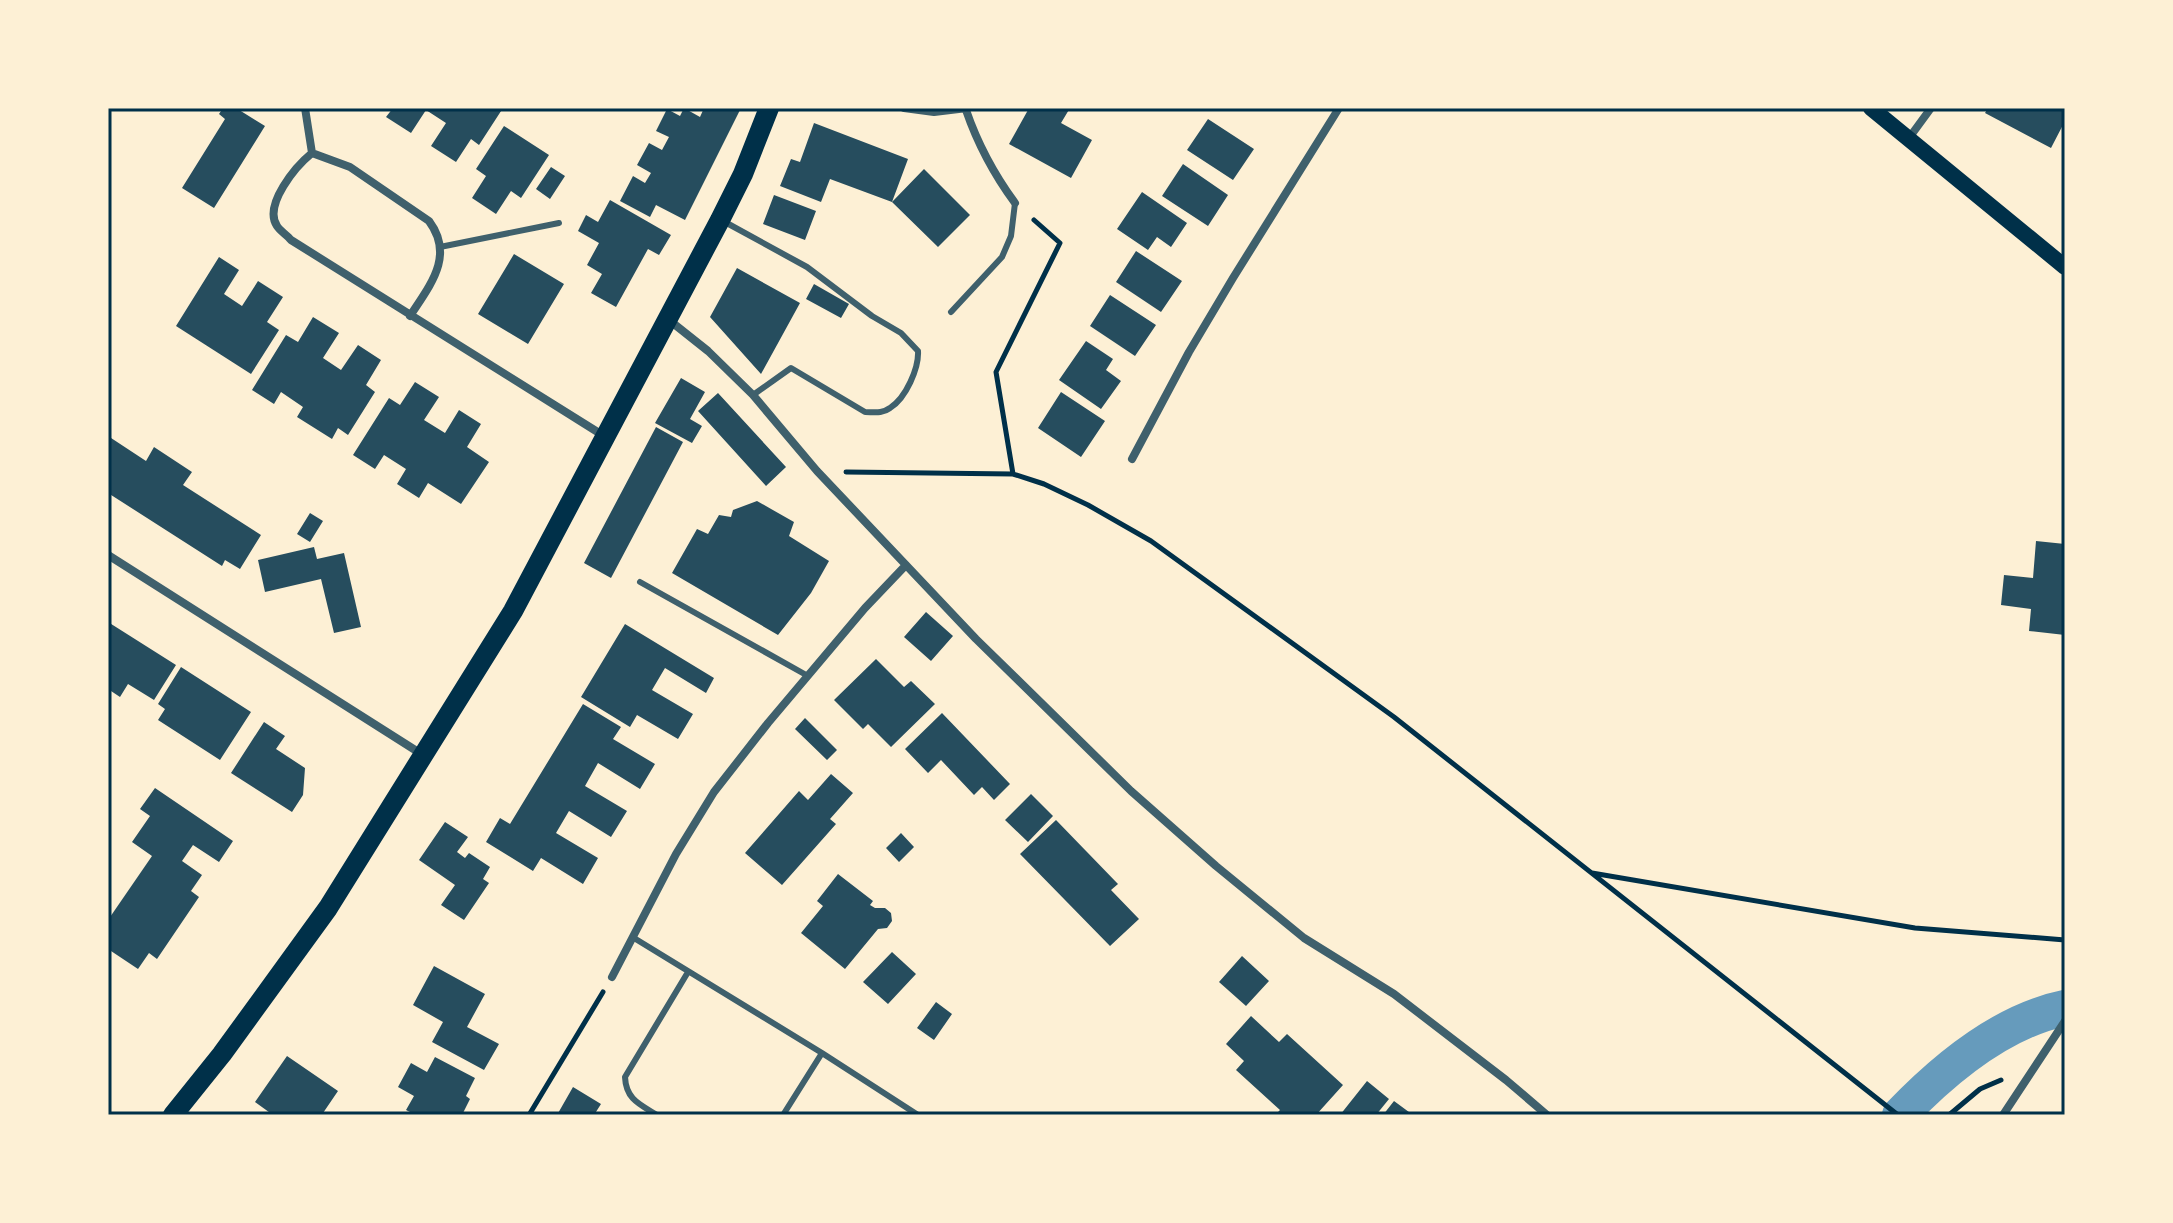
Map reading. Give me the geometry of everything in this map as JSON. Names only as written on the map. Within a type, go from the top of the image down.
[{"type":"main road","points":[[173,1115],[222,1054],[328,908],[513,611],[720,220],[743,174],[769,108]]},
{"type":"main road","points":[[1871,108],[2065,267]]},
{"type":"street","points":[[305,108],[312,153]]},
{"type":"street","points":[[904,108],[934,112],[966,109],[985,159],[1015,203]]},
{"type":"street","points":[[1132,459],[1218,303],[1339,108]]},
{"type":"street","points":[[1909,138],[1931,108]]},
{"type":"street","points":[[312,153],[350,167],[429,221],[437,233],[439,266],[410,316]]},
{"type":"street","points":[[312,153],[299,164],[274,204],[276,225],[291,240],[605,437]]},
{"type":"street","points":[[669,320],[708,351],[753,395],[817,471],[976,639],[1120,780],[1216,866],[1304,938],[1394,994],[1547,1115]]},
{"type":"street","points":[[108,555],[424,756]]},
{"type":"street","points":[[612,977],[676,854],[714,792],[865,608],[906,565]]},
{"type":"street","points":[[2003,1115],[2065,1021]]},
{"type":"lane","points":[[951,312],[1002,257],[1011,236],[1015,203]]},
{"type":"lane","points":[[720,220],[807,267],[872,316],[901,333],[918,351],[918,362],[899,401],[889,410],[879,413],[865,412],[791,368],[753,395]]},
{"type":"lane","points":[[440,247],[559,223]]},
{"type":"lane","points":[[640,582],[809,676]]},
{"type":"lane","points":[[634,938],[918,1115]]},
{"type":"lane","points":[[657,1115],[631,1100],[625,1089],[625,1077],[688,972]]},
{"type":"lane","points":[[783,1115],[822,1053]]},
{"type":"path","points":[[1013,474],[996,372],[1060,243],[1015,203]]},
{"type":"path","points":[[817,471],[1013,474],[1044,484],[1088,505],[1151,541],[1394,717],[1898,1115]]},
{"type":"path","points":[[1591,872],[1915,928],[2065,940]]},
{"type":"path","points":[[529,1115],[612,977]]},
{"type":"path","points":[[1949,1115],[1980,1089],[2040,1062]]},
{"type":"building","points":[[223,108],[236,108],[265,126],[214,208],[182,188],[225,119],[219,114]]},
{"type":"building","points":[[393,108],[503,108],[479,145],[471,139],[456,162],[431,146],[446,123],[426,110],[411,133],[386,117]]},
{"type":"building","points":[[684,108],[700,117],[704,108],[741,108],[685,220],[656,205],[650,217],[620,201],[633,176],[645,183],[651,173],[637,165],[649,143],[662,150],[669,137],[656,131],[667,109],[680,116]]},
{"type":"building","points":[[1024,108],[1070,108],[1061,123],[1092,140],[1071,178],[1009,144],[1028,110]]},
{"type":"building","points":[[1988,108],[2065,108],[2065,121],[2051,148],[1985,113]]},
{"type":"building","points":[[1208,119],[1254,149],[1233,180],[1187,150]]},
{"type":"building","points":[[814,123],[908,159],[892,202],[830,179],[821,202],[780,186],[791,159],[800,162]]},
{"type":"building","points":[[504,126],[549,155],[521,198],[511,191],[496,214],[472,198],[486,176],[476,169]]},
{"type":"building","points":[[1183,164],[1228,195],[1208,226],[1162,196]]},
{"type":"building","points":[[551,167],[565,176],[550,199],[536,189]]},
{"type":"building","points":[[924,169],[970,215],[938,247],[892,202]]},
{"type":"building","points":[[1142,192],[1187,223],[1171,247],[1157,237],[1148,250],[1117,229]]},
{"type":"building","points":[[774,195],[816,211],[805,240],[763,224]]},
{"type":"building","points":[[610,200],[671,235],[659,255],[648,249],[616,307],[591,293],[602,274],[587,265],[599,243],[578,231],[586,215],[598,222]]},
{"type":"building","points":[[1136,251],[1182,281],[1161,312],[1116,282]]},
{"type":"building","points":[[514,254],[564,284],[528,344],[478,314]]},
{"type":"building","points":[[219,257],[239,270],[224,294],[242,306],[258,281],[283,297],[267,322],[279,330],[251,374],[176,326]]},
{"type":"building","points":[[737,268],[800,303],[761,374],[710,317]]},
{"type":"building","points":[[814,284],[849,304],[841,318],[806,299]]},
{"type":"building","points":[[1110,295],[1156,325],[1135,356],[1090,326]]},
{"type":"building","points":[[313,317],[339,333],[323,358],[341,370],[358,345],[381,360],[366,385],[375,392],[348,435],[338,428],[332,439],[297,417],[303,407],[281,392],[274,404],[252,390],[286,335],[298,342]]},
{"type":"building","points":[[1086,341],[1113,359],[1106,370],[1121,381],[1101,409],[1059,380]]},
{"type":"building","points":[[681,378],[705,392],[690,419],[702,426],[692,443],[655,423]]},
{"type":"building","points":[[415,382],[439,397],[424,420],[445,433],[459,410],[481,424],[467,447],[489,462],[461,504],[428,483],[419,498],[397,484],[406,469],[384,455],[375,469],[353,455],[389,398],[400,405]]},
{"type":"building","points":[[1061,392],[1105,421],[1081,457],[1038,428]]},
{"type":"building","points":[[718,393],[786,467],[766,486],[698,411]]},
{"type":"building","points":[[656,427],[683,442],[611,578],[584,563]]},
{"type":"building","points":[[108,436],[146,461],[154,447],[192,472],[183,485],[261,535],[240,569],[225,560],[222,566],[108,493]]},
{"type":"building","points":[[757,501],[794,522],[789,536],[829,561],[811,593],[778,635],[672,573],[697,529],[708,534],[719,515],[731,517],[733,510]]},
{"type":"building","points":[[310,513],[323,521],[310,542],[297,534]]},
{"type":"building","points":[[2036,541],[2065,544],[2065,635],[2029,631],[2031,609],[2001,605],[2004,575],[2033,578]]},
{"type":"building","points":[[314,547],[317,559],[344,553],[361,627],[334,633],[321,579],[265,592],[258,560]]},
{"type":"building","points":[[926,612],[953,636],[931,661],[904,637]]},
{"type":"building","points":[[108,622],[176,665],[154,700],[128,684],[120,697],[108,689]]},
{"type":"building","points":[[625,624],[714,678],[706,693],[665,668],[652,690],[693,714],[678,739],[637,715],[630,727],[581,697]]},
{"type":"building","points":[[876,659],[904,687],[911,681],[935,704],[891,747],[868,724],[863,729],[834,700]]},
{"type":"building","points":[[181,667],[251,712],[220,760],[158,720],[165,709],[158,704]]},
{"type":"building","points":[[583,704],[621,727],[613,739],[655,764],[640,789],[598,763],[585,786],[627,811],[611,837],[569,811],[556,833],[598,858],[583,884],[541,858],[533,871],[486,842],[500,818],[510,824]]},
{"type":"building","points":[[942,713],[1010,784],[994,800],[982,787],[974,795],[941,760],[928,773],[905,749]]},
{"type":"building","points":[[805,718],[837,750],[827,760],[795,729]]},
{"type":"building","points":[[264,722],[285,736],[276,749],[305,768],[303,795],[292,812],[231,773]]},
{"type":"building","points":[[831,774],[853,793],[830,819],[836,824],[782,885],[745,853],[799,791],[808,800]]},
{"type":"building","points":[[155,788],[233,841],[219,862],[193,845],[182,861],[202,875],[191,891],[199,897],[157,959],[149,953],[138,969],[108,949],[108,920],[152,856],[132,842],[150,816],[140,809]]},
{"type":"building","points":[[1031,794],[1053,816],[1028,842],[1005,820]]},
{"type":"building","points":[[1056,820],[1118,884],[1111,890],[1139,919],[1110,946],[1020,854]]},
{"type":"building","points":[[445,822],[468,837],[457,852],[465,858],[469,853],[490,867],[483,879],[489,883],[464,920],[441,905],[455,885],[419,860]]},
{"type":"building","points":[[901,833],[914,847],[899,862],[886,848]]},
{"type":"building","points":[[838,874],[873,901],[870,905],[885,908],[891,913],[892,921],[887,928],[878,929],[845,969],[801,933],[823,906],[817,901]]},
{"type":"building","points":[[892,952],[916,974],[888,1004],[863,982]]},
{"type":"building","points":[[1242,956],[1269,981],[1246,1006],[1219,982]]},
{"type":"building","points":[[434,966],[485,994],[467,1027],[499,1044],[484,1070],[432,1042],[443,1022],[413,1005]]},
{"type":"building","points":[[936,1002],[952,1014],[934,1040],[917,1028]]},
{"type":"building","points":[[1251,1016],[1279,1042],[1287,1034],[1343,1085],[1316,1115],[1275,1115],[1280,1110],[1236,1070],[1244,1061],[1226,1044]]},
{"type":"building","points":[[287,1056],[338,1091],[323,1113],[326,1115],[273,1115],[255,1102]]},
{"type":"building","points":[[435,1057],[475,1078],[466,1096],[470,1099],[462,1115],[416,1115],[406,1110],[414,1096],[398,1087],[411,1063],[427,1072]]},
{"type":"building","points":[[1367,1081],[1389,1099],[1376,1115],[1340,1115]]},
{"type":"building","points":[[573,1087],[601,1104],[594,1115],[557,1115]]},
{"type":"building","points":[[1394,1101],[1413,1115],[1383,1115]]},
{"type":"waterway","points":[[1900,1115],[1955,1064],[1996,1035],[2041,1014],[2065,1008]]}]
